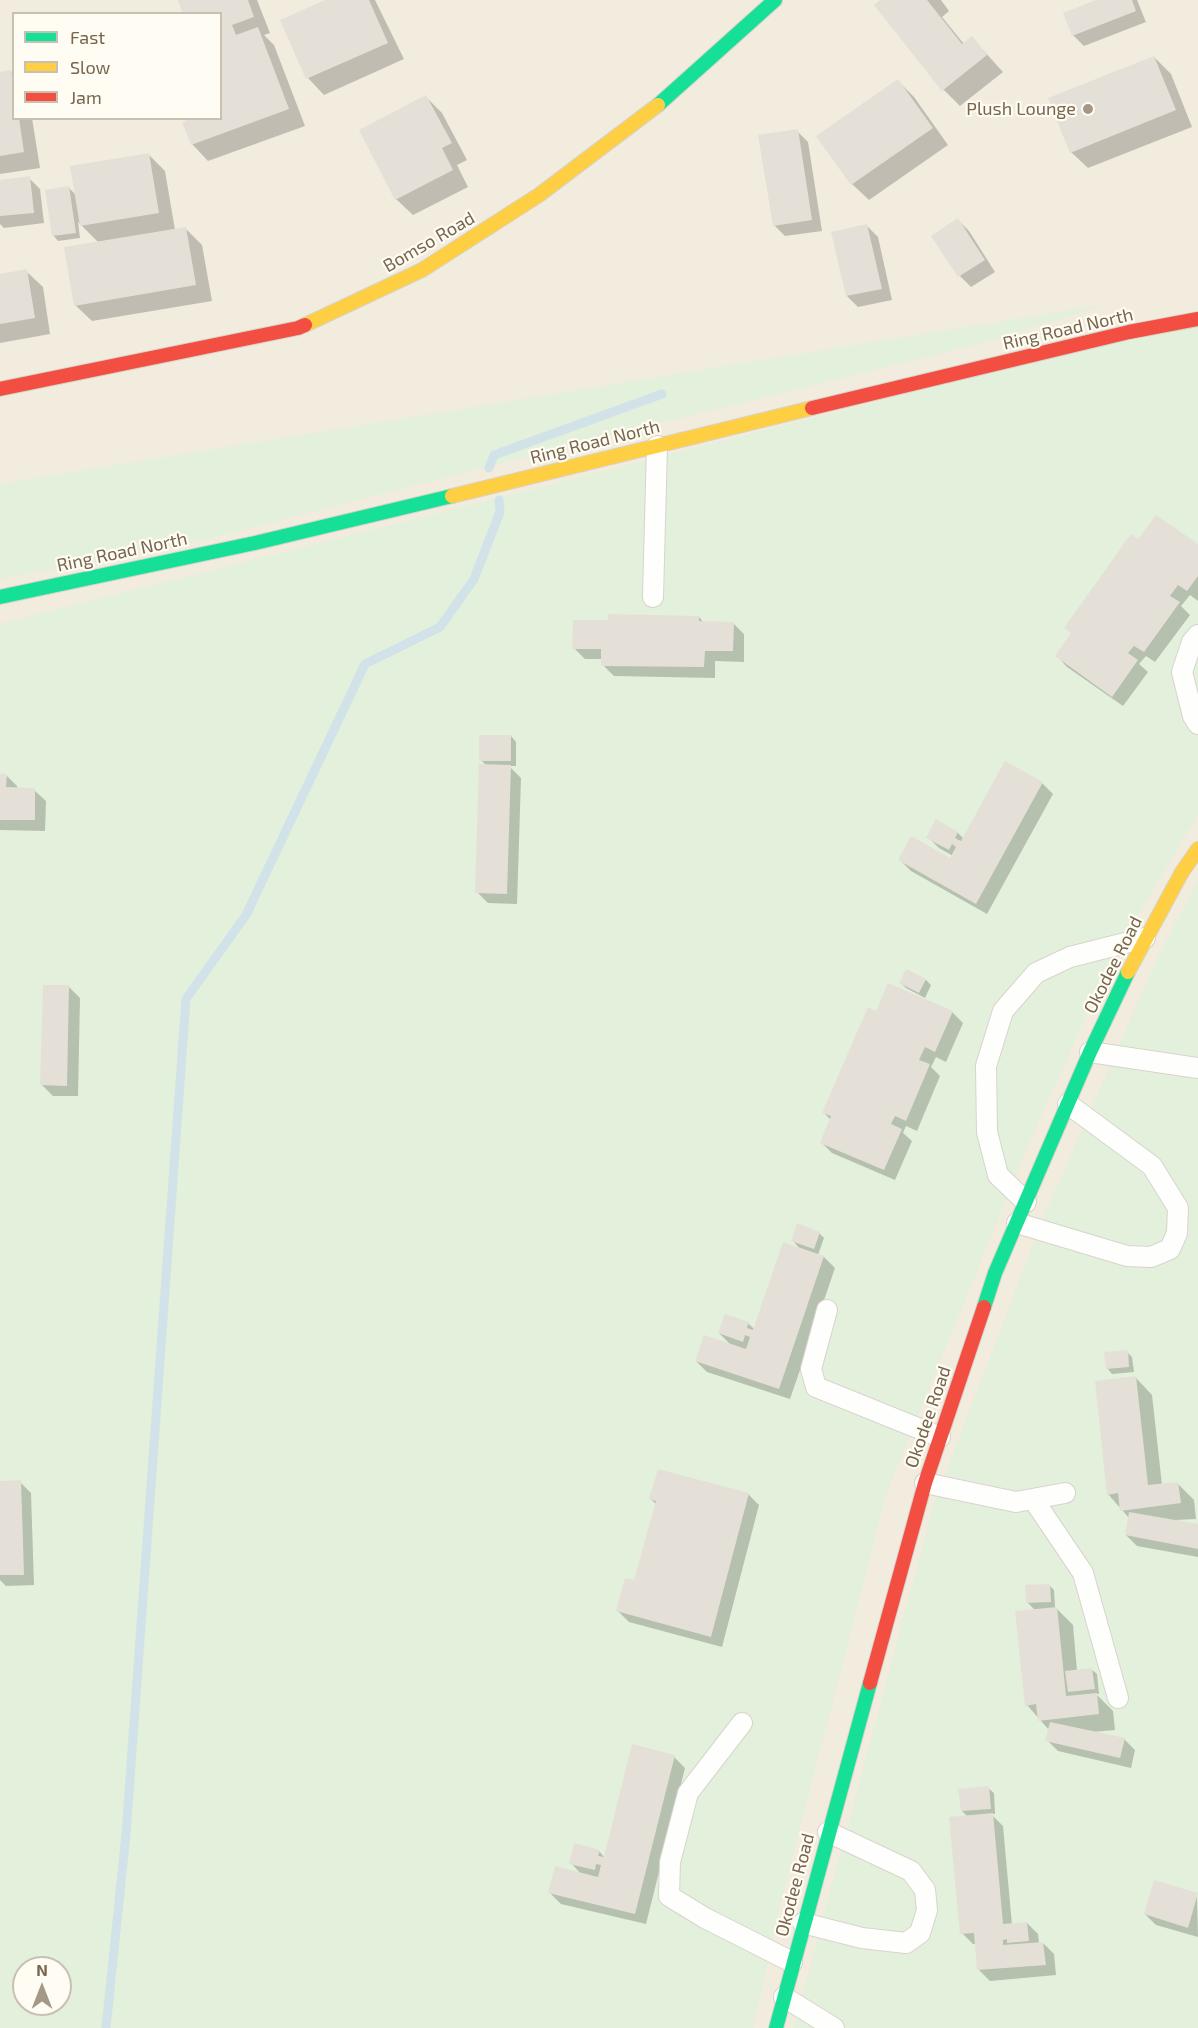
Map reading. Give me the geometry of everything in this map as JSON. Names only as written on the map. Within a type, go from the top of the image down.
[{"type":"street","name":"Bomso Road","points":[[0,389],[298,328],[422,270],[539,195],[646,115],[775,0]]},
{"type":"street","name":"Ring Road North","points":[[0,597],[255,543],[1118,335],[1198,319]]},
{"type":"street","name":"Okodee Road","points":[[776,2028],[802,1923],[925,1483],[995,1273],[1090,1052],[1145,938],[1182,872],[1198,849]]},
{"type":"lane","points":[[653,597],[657,446]]},
{"type":"lane","points":[[1198,635],[1192,642],[1182,672],[1193,716],[1198,724]]},
{"type":"lane","points":[[1182,872],[1198,885]]},
{"type":"lane","points":[[1026,1202],[998,1174],[987,1132],[986,1066],[1003,1011],[1036,973],[1070,957],[1145,938]]},
{"type":"lane","points":[[1090,1052],[1198,1068]]},
{"type":"lane","points":[[1017,1223],[1127,1256],[1151,1257],[1170,1249],[1177,1233],[1178,1208],[1152,1166],[1068,1104]]},
{"type":"lane","points":[[826,1310],[811,1369],[816,1387],[940,1437]]},
{"type":"lane","points":[[925,1483],[1016,1502],[1065,1493]]},
{"type":"lane","points":[[1033,1499],[1083,1573],[1118,1698]]},
{"type":"lane","points":[[742,1723],[688,1792],[670,1862],[669,1896],[705,1918],[792,1962]]},
{"type":"lane","points":[[802,1923],[862,1938],[906,1943],[920,1932],[927,1910],[925,1890],[911,1870],[828,1832]]},
{"type":"lane","points":[[784,1997],[834,2028]]},
{"type":"shaded area","points":[[0,0],[1198,0],[1198,2028],[0,2028]]},
{"type":"green space","points":[[1108,304],[972,346],[611,435],[204,540],[0,579],[0,484]]},
{"type":"green space","points":[[1198,325],[1198,814],[1112,958],[1028,1145],[886,1494],[782,1898],[753,2028],[0,2028],[0,624],[1113,342]]},
{"type":"green space","points":[[1198,881],[1198,2028],[794,2028],[934,1504],[1043,1219],[1159,955]]},
{"type":"building","points":[[178,0],[248,0],[254,17],[232,25],[236,35],[258,27],[289,109],[191,145],[182,122],[222,120],[222,12],[182,12]]},
{"type":"building","points":[[325,0],[369,0],[388,43],[306,79],[280,20]]},
{"type":"building","points":[[880,0],[927,0],[962,44],[972,36],[987,55],[942,91],[874,5]]},
{"type":"building","points":[[1096,0],[1132,0],[1136,11],[1072,36],[1063,13]]},
{"type":"building","points":[[1154,56],[1176,110],[1070,153],[1048,98]]},
{"type":"building","points":[[11,70],[12,120],[19,120],[24,152],[0,156],[0,72]]},
{"type":"building","points":[[898,79],[933,128],[851,185],[816,136]]},
{"type":"building","points":[[426,95],[452,143],[442,148],[453,170],[395,200],[359,130]]},
{"type":"building","points":[[798,129],[812,220],[773,226],[758,135]]},
{"type":"building","points":[[149,153],[159,213],[80,226],[70,166]]},
{"type":"building","points":[[30,176],[34,213],[0,216],[0,180]]},
{"type":"building","points":[[69,186],[76,233],[52,236],[45,190]]},
{"type":"building","points":[[958,218],[985,260],[958,277],[931,236]]},
{"type":"building","points":[[867,224],[882,289],[846,296],[831,232]]},
{"type":"building","points":[[186,227],[196,285],[74,306],[64,247]]},
{"type":"building","points":[[27,269],[35,318],[0,324],[0,274]]},
{"type":"building","points":[[1156,515],[1198,544],[1198,576],[1187,591],[1178,585],[1170,596],[1180,602],[1144,652],[1134,646],[1128,653],[1138,660],[1112,697],[1055,656],[1071,633],[1064,628],[1131,534],[1138,539]]},
{"type":"building","points":[[608,614],[699,616],[699,621],[734,622],[733,651],[705,651],[704,667],[601,666],[601,649],[572,649],[573,620],[608,620]]},
{"type":"building","points":[[479,735],[511,735],[511,761],[479,761]]},
{"type":"building","points":[[1005,761],[1043,782],[976,904],[898,860],[911,836],[950,858],[956,847],[952,844],[949,850],[926,838],[936,819],[958,832],[955,838],[961,841]]},
{"type":"building","points":[[479,764],[511,765],[507,894],[475,893]]},
{"type":"building","points":[[0,774],[7,774],[6,787],[35,788],[35,820],[0,820]]},
{"type":"building","points":[[906,969],[926,979],[919,993],[899,983]]},
{"type":"building","points":[[888,983],[953,1011],[935,1052],[925,1047],[919,1060],[930,1064],[906,1121],[895,1116],[891,1124],[902,1129],[884,1170],[820,1143],[831,1116],[822,1113],[868,1007],[876,1011]]},
{"type":"building","points":[[43,985],[69,985],[67,1086],[40,1085]]},
{"type":"building","points":[[797,1223],[820,1232],[814,1249],[791,1241]]},
{"type":"building","points":[[783,1242],[824,1256],[779,1389],[695,1361],[704,1335],[746,1349],[750,1337],[745,1335],[743,1342],[718,1333],[725,1314],[749,1322],[747,1328],[753,1330]]},
{"type":"building","points":[[1128,1350],[1129,1367],[1106,1369],[1104,1352]]},
{"type":"building","points":[[1136,1376],[1148,1485],[1178,1482],[1181,1503],[1120,1511],[1118,1493],[1107,1495],[1095,1381]]},
{"type":"building","points":[[658,1469],[749,1493],[711,1637],[616,1611],[625,1578],[634,1580],[656,1501],[649,1499]]},
{"type":"building","points":[[21,1480],[24,1575],[0,1575],[0,1481]]},
{"type":"building","points":[[1129,1512],[1198,1524],[1198,1549],[1125,1535]]},
{"type":"building","points":[[1050,1584],[1051,1602],[1026,1603],[1025,1585]]},
{"type":"building","points":[[1057,1607],[1066,1696],[1097,1693],[1099,1714],[1038,1721],[1036,1704],[1025,1706],[1015,1611]]},
{"type":"building","points":[[1092,1668],[1095,1689],[1068,1692],[1065,1671]]},
{"type":"building","points":[[1050,1722],[1125,1738],[1120,1758],[1045,1741]]},
{"type":"building","points":[[632,1744],[675,1755],[635,1914],[548,1893],[555,1866],[598,1877],[601,1865],[596,1864],[595,1870],[569,1864],[574,1843],[600,1850],[598,1856],[604,1857]]},
{"type":"building","points":[[989,1786],[991,1809],[961,1811],[958,1789]]},
{"type":"building","points":[[993,1813],[1003,1924],[1027,1922],[1029,1941],[1007,1943],[1007,1939],[1003,1940],[1003,1945],[1043,1942],[1046,1965],[977,1970],[974,1933],[960,1934],[949,1817]]},
{"type":"building","points":[[1154,1880],[1198,1893],[1188,1928],[1144,1914]]},
{"type":"waterway","points":[[489,468],[494,455],[662,394]]},
{"type":"waterway","points":[[106,2028],[126,1834],[186,999],[246,915],[365,664],[440,627],[474,579],[500,512],[499,500]]},
{"type":"traffic: fast","points":[[658,105],[775,0]]},
{"type":"traffic: fast","points":[[0,597],[255,543],[452,496]]},
{"type":"traffic: fast","points":[[984,1307],[995,1273],[1090,1052],[1128,972]]},
{"type":"traffic: fast","points":[[776,2028],[870,1683]]},
{"type":"traffic: slow","points":[[305,325],[422,270],[539,195],[658,105]]},
{"type":"traffic: slow","points":[[452,496],[812,408]]},
{"type":"traffic: slow","points":[[1128,972],[1182,872],[1198,849]]},
{"type":"traffic: jam","points":[[812,408],[1129,332],[1198,319]]},
{"type":"traffic: jam","points":[[0,389],[305,325]]},
{"type":"traffic: jam","points":[[870,1683],[925,1483],[984,1307]]},
{"type":"place","name":"Plush Lounge","points":[[1088,109]]}]
